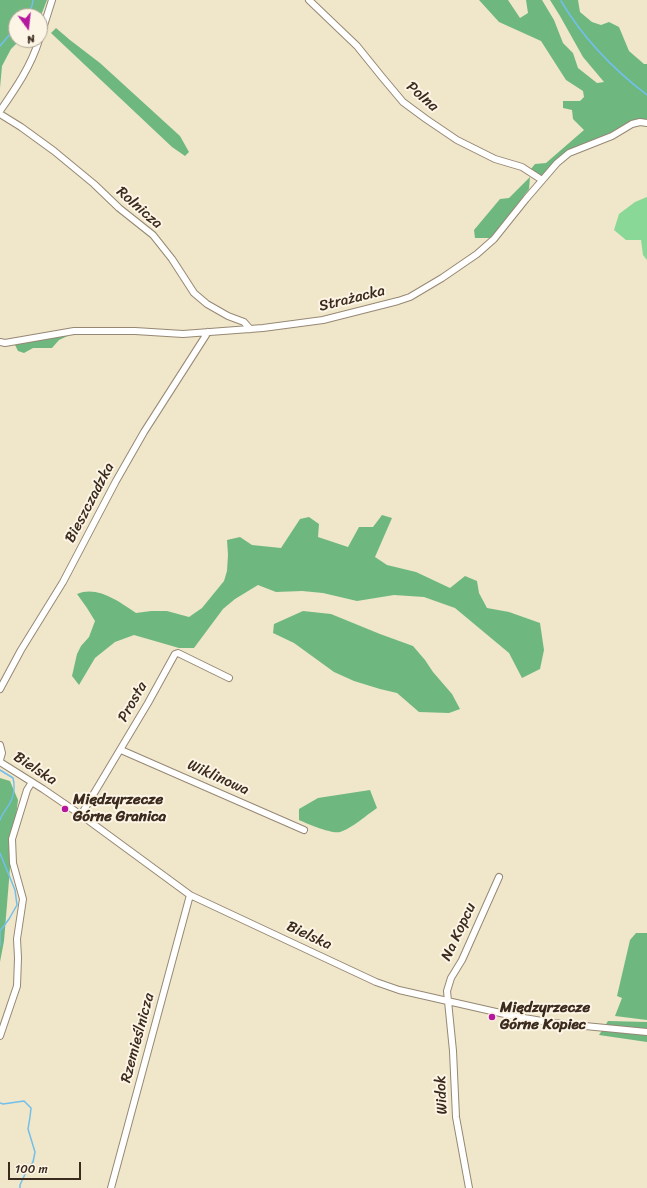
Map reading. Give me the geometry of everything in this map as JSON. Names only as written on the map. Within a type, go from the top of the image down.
[{"type":"street","points":[[48,13],[52,0]]},
{"type":"street","name":"Polna","points":[[309,0],[357,46],[403,102],[457,140],[495,159],[522,167],[542,180]]},
{"type":"street","points":[[0,111],[23,76],[37,48]]},
{"type":"street","name":"Rolnicza","points":[[0,114],[54,151],[94,184],[119,208],[153,235],[172,259],[194,293],[207,304],[228,316],[244,322],[250,329]]},
{"type":"street","name":"Strażacka","points":[[0,342],[5,343],[74,331],[136,331],[184,334],[250,329],[323,320],[410,297],[442,278],[477,254],[494,239],[542,180],[557,163],[569,153],[612,136],[632,124],[647,122]]},
{"type":"street","name":"Bieszczadzka","points":[[0,689],[21,650],[63,582],[126,462],[208,332]]},
{"type":"street","name":"Prosta","points":[[81,815],[148,703],[175,654],[178,653],[229,678]]},
{"type":"street","points":[[0,745],[2,753],[0,761]]},
{"type":"street","name":"Wiklinowa","points":[[120,750],[304,830]]},
{"type":"street","name":"Bielska","points":[[0,761],[81,815],[190,895],[376,982],[399,990],[518,1017],[554,1023],[647,1032]]},
{"type":"street","points":[[0,1036],[17,986],[18,958],[16,939],[23,899],[13,863],[12,839],[26,795],[32,782]]},
{"type":"street","name":"Na Kopcu","points":[[447,1000],[447,991],[451,978],[462,960],[499,877]]},
{"type":"street","name":"Rzemieślnicza","points":[[112,1188],[190,895]]},
{"type":"street","name":"Widok","points":[[447,1000],[453,1051],[456,1117],[469,1188]]},
{"type":"green space","points":[[0,0],[47,0],[44,8],[8,8],[8,48],[12,48],[2,66],[0,88]]},
{"type":"green space","points":[[479,0],[508,0],[520,18],[528,13],[526,0],[542,0],[554,20],[563,43],[573,53],[578,68],[597,83],[604,82],[583,57],[550,0],[578,0],[580,12],[592,22],[601,25],[609,22],[619,27],[629,51],[644,64],[647,64],[647,121],[583,145],[543,176],[537,176],[530,170],[535,164],[546,163],[584,130],[573,119],[572,110],[563,108],[563,101],[580,101],[584,97],[583,91],[566,80],[541,41],[499,22]]},
{"type":"green space","points":[[56,28],[100,63],[180,136],[189,152],[185,156],[172,147],[51,33]]},
{"type":"green space","points":[[530,177],[529,189],[491,238],[475,238],[474,230],[500,199],[509,198]]},
{"type":"green space","points":[[647,197],[647,260],[643,255],[641,240],[626,240],[614,230],[619,214],[635,202]]},
{"type":"green space","points":[[74,333],[59,340],[52,348],[33,348],[24,353],[18,351],[14,343]]},
{"type":"green space","points":[[382,515],[392,518],[375,557],[387,565],[416,572],[450,588],[465,576],[477,581],[479,593],[487,608],[509,612],[540,623],[544,650],[540,669],[522,678],[509,653],[455,608],[424,597],[394,595],[357,601],[323,593],[302,591],[276,592],[258,585],[235,599],[223,609],[194,648],[179,648],[134,635],[115,642],[95,658],[79,685],[72,676],[77,654],[81,646],[89,637],[95,621],[77,594],[85,592],[100,593],[116,600],[136,613],[167,611],[189,617],[202,608],[224,581],[227,571],[227,540],[240,537],[252,545],[281,548],[300,519],[309,517],[319,524],[318,537],[348,547],[359,527],[373,527]]},
{"type":"green space","points":[[303,611],[331,614],[413,646],[452,694],[460,709],[449,713],[419,712],[397,693],[354,681],[334,672],[294,643],[273,633],[274,624]]},
{"type":"green space","points":[[0,778],[10,781],[18,800],[10,868],[4,941],[0,962]]},
{"type":"green space","points":[[370,790],[377,808],[354,825],[340,832],[331,832],[299,820],[299,809],[318,798]]},
{"type":"green space","points":[[636,933],[647,933],[647,1020],[615,1016],[622,998],[617,996],[630,940]]},
{"type":"green space","points":[[608,1021],[647,1022],[647,1042],[599,1035]]},
{"type":"waterway","points":[[31,8],[33,0]]},
{"type":"waterway","points":[[561,1],[589,40],[622,75],[647,95]]},
{"type":"waterway","points":[[0,46],[8,36]]},
{"type":"waterway","points":[[0,770],[13,778],[14,788],[9,805],[0,820]]},
{"type":"waterway","points":[[0,853],[15,890],[17,905],[0,931],[0,946]]},
{"type":"waterway","points":[[0,1103],[3,1104],[24,1101],[31,1108],[28,1129],[35,1152],[33,1162],[26,1172],[20,1188]]},
{"type":"place","name":"Międzyrzecze Górne Granica","points":[[65,809]]},
{"type":"place","name":"Międzyrzecze Górne Kopiec","points":[[492,1017]]}]
